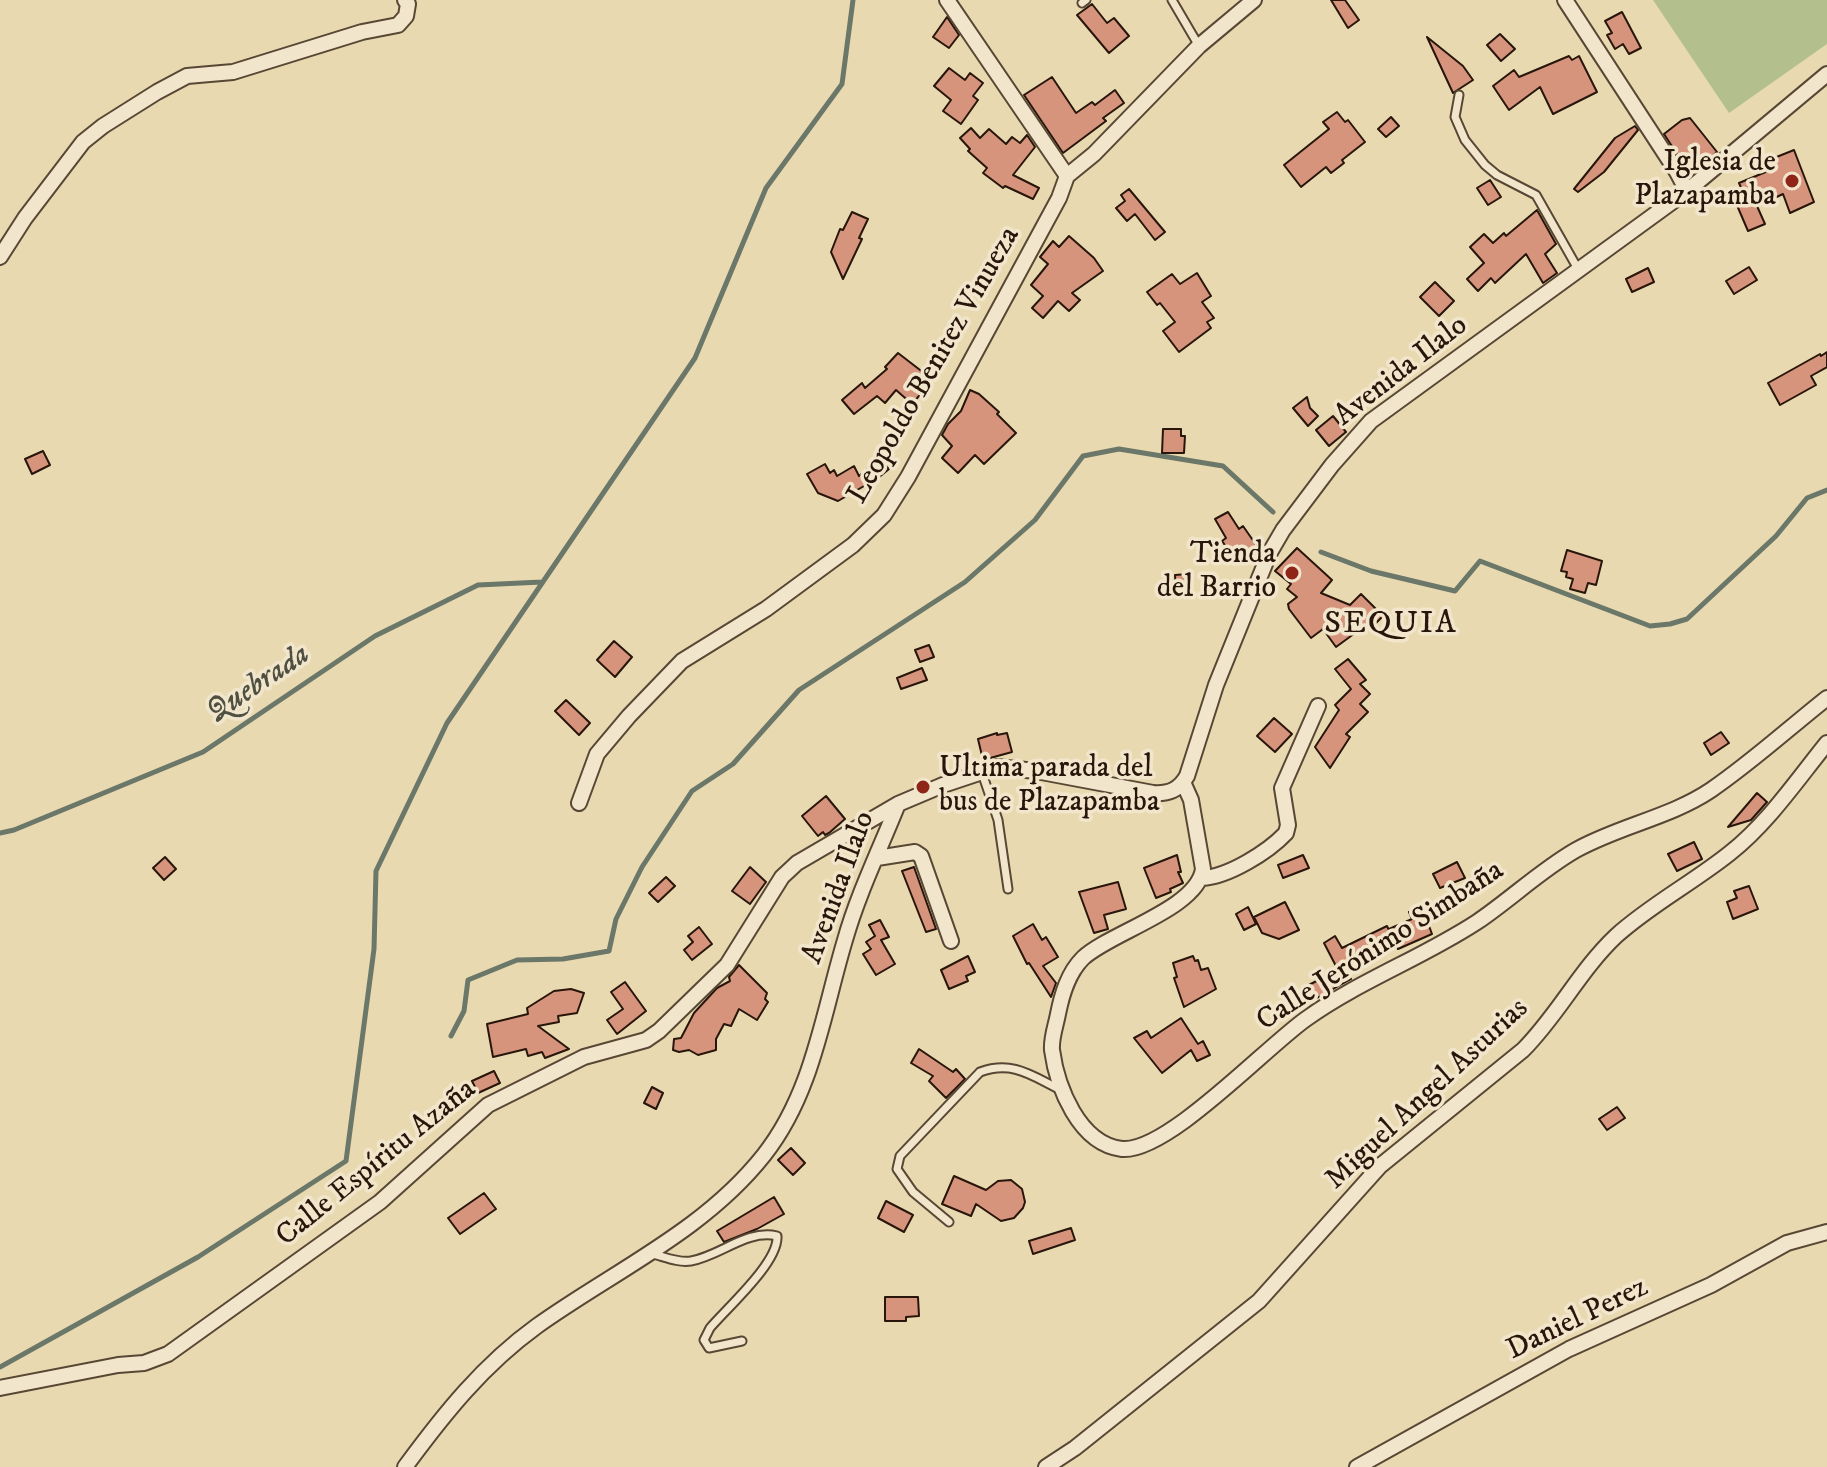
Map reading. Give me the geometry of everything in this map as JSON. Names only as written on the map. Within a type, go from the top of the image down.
[{"type":"street","points":[[0,257],[25,218],[83,142],[103,126],[187,76],[233,72],[362,32],[398,25],[406,16],[408,4],[405,0]]},
{"type":"street","points":[[947,0],[1067,176]]},
{"type":"street","name":"Leopoldo Benitez Vinueza","points":[[579,803],[597,754],[682,661],[766,609],[853,545],[884,515],[995,319],[1059,198],[1067,176],[1094,154],[1199,46],[1254,0]]},
{"type":"street","points":[[1565,0],[1687,191]]},
{"type":"street","name":"Avenida Ilalo","points":[[405,1467],[452,1403],[516,1342],[651,1253],[713,1207],[762,1158],[801,1094],[846,936],[898,804],[981,771],[1010,767],[1164,794],[1179,787],[1269,554],[1283,530],[1332,465],[1371,421],[1687,191],[1827,74]]},
{"type":"street","name":"Calle Jerónimo Simbaña","points":[[1202,878],[1173,904],[1084,957],[1068,979],[1062,994],[1052,1046],[1063,1091],[1093,1137],[1120,1149],[1153,1141],[1188,1119],[1309,1016],[1476,922],[1573,851],[1709,791],[1827,698]]},
{"type":"street","points":[[1183,782],[1191,800],[1202,878],[1216,878],[1286,833],[1288,825],[1282,788],[1318,706]]},
{"type":"street","name":"Miguel Angel Asturias","points":[[1046,1467],[1075,1448],[1259,1301],[1380,1166],[1523,1050],[1538,1035],[1600,953],[1618,935],[1732,852],[1766,818],[1827,743]]},
{"type":"street","name":"Calle Espíritu Azaña","points":[[0,1388],[118,1365],[144,1363],[168,1354],[380,1202],[488,1105],[584,1057],[646,1040],[659,1031],[727,965],[782,877],[797,863],[898,804]]},
{"type":"street","points":[[877,858],[915,852],[921,856],[951,941]]},
{"type":"street","name":"Daniel Perez","points":[[1357,1467],[1569,1349],[1711,1285],[1787,1243],[1827,1232]]},
{"type":"lane","points":[[1172,0],[1199,46]]},
{"type":"lane","points":[[1459,95],[1455,117],[1465,140],[1497,175],[1536,195],[1579,271]]},
{"type":"lane","points":[[981,771],[998,820],[1008,889]]},
{"type":"lane","points":[[949,1222],[913,1192],[897,1169],[900,1156],[980,1072],[987,1069],[1014,1067],[1063,1091]]},
{"type":"lane","points":[[651,1253],[691,1261],[764,1233],[777,1236],[778,1247],[767,1264],[710,1328],[704,1340],[709,1348],[742,1341]]},
{"type":"green space","points":[[1653,0],[1827,0],[1827,44],[1729,113]]},
{"type":"building","points":[[1331,0],[1345,0],[1359,20],[1348,28]]},
{"type":"building","points":[[1092,4],[1107,23],[1114,18],[1129,36],[1109,53],[1077,15]]},
{"type":"building","points":[[1622,12],[1641,48],[1629,54],[1623,44],[1615,49],[1607,35],[1612,33],[1605,21]]},
{"type":"building","points":[[947,17],[959,35],[949,48],[933,37]]},
{"type":"building","points":[[1500,34],[1515,49],[1501,61],[1487,45]]},
{"type":"building","points":[[1427,37],[1463,66],[1473,80],[1453,93]]},
{"type":"building","points":[[1569,56],[1572,60],[1579,56],[1597,92],[1553,114],[1540,87],[1509,110],[1493,86],[1514,70],[1519,77]]},
{"type":"building","points":[[949,68],[965,80],[970,73],[983,83],[973,96],[978,100],[961,124],[943,111],[951,100],[934,86]]},
{"type":"building","points":[[1052,77],[1076,113],[1092,102],[1095,105],[1115,90],[1124,103],[1103,118],[1106,121],[1063,153],[1024,95]]},
{"type":"building","points":[[1337,112],[1345,122],[1348,120],[1365,142],[1331,173],[1326,167],[1301,187],[1284,165],[1329,129],[1323,122]]},
{"type":"building","points":[[1391,117],[1399,126],[1386,137],[1378,129]]},
{"type":"building","points":[[1690,118],[1717,152],[1690,174],[1664,134],[1682,120]]},
{"type":"building","points":[[1635,126],[1638,130],[1604,172],[1578,192],[1574,189],[1615,138]]},
{"type":"building","points":[[971,128],[980,138],[989,129],[1006,144],[1012,137],[1020,143],[1027,135],[1035,147],[1013,175],[1039,188],[1033,199],[1005,186],[1003,188],[983,173],[987,168],[968,151],[970,149],[960,138]]},
{"type":"building","points":[[1794,150],[1814,202],[1790,213],[1783,194],[1757,206],[1765,224],[1748,231],[1733,196],[1743,192],[1739,183],[1773,169],[1769,160]]},
{"type":"building","points":[[1490,180],[1501,197],[1488,205],[1477,188]]},
{"type":"building","points":[[1129,189],[1165,232],[1155,240],[1135,214],[1127,221],[1116,208],[1125,201],[1121,195]]},
{"type":"building","points":[[1537,210],[1556,244],[1545,254],[1557,273],[1543,283],[1526,254],[1495,283],[1491,278],[1478,291],[1467,279],[1484,263],[1470,247],[1484,234],[1493,243],[1504,233],[1506,236]]},
{"type":"building","points":[[852,212],[868,219],[843,279],[831,252],[840,229],[843,230]]},
{"type":"building","points":[[1069,236],[1094,258],[1103,271],[1072,293],[1080,300],[1069,311],[1058,301],[1043,318],[1032,308],[1043,296],[1031,285],[1048,264],[1040,257],[1053,241],[1059,247]]},
{"type":"building","points":[[1749,267],[1757,280],[1734,294],[1726,281]]},
{"type":"building","points":[[1648,268],[1654,282],[1632,292],[1626,279]]},
{"type":"building","points":[[1197,273],[1211,296],[1202,302],[1214,318],[1207,322],[1211,328],[1179,352],[1163,331],[1175,322],[1147,292],[1172,274],[1180,284]]},
{"type":"building","points":[[1435,282],[1454,301],[1439,316],[1420,297]]},
{"type":"building","points":[[1827,352],[1827,367],[1811,376],[1816,385],[1780,405],[1768,383]]},
{"type":"building","points":[[898,353],[933,380],[912,404],[896,390],[885,403],[877,396],[854,414],[842,400],[862,383],[865,388],[887,369],[885,367]]},
{"type":"building","points":[[970,390],[999,412],[997,414],[1016,433],[984,464],[975,455],[958,473],[942,458],[952,446],[942,435],[961,411]]},
{"type":"building","points":[[1307,397],[1310,408],[1318,416],[1308,426],[1293,408]]},
{"type":"building","points":[[1333,416],[1346,432],[1329,446],[1316,430]]},
{"type":"building","points":[[1163,429],[1181,429],[1181,436],[1185,436],[1184,453],[1162,453]]},
{"type":"building","points":[[43,451],[50,465],[32,474],[25,459]]},
{"type":"building","points":[[879,459],[889,469],[838,501],[818,493],[807,474],[825,464],[830,473],[834,470],[837,476],[854,466],[859,476]]},
{"type":"building","points":[[1228,512],[1239,529],[1243,526],[1259,549],[1237,562],[1222,541],[1226,538],[1215,519]]},
{"type":"building","points":[[1297,548],[1332,580],[1321,593],[1350,605],[1361,594],[1383,616],[1370,629],[1366,625],[1336,647],[1323,629],[1311,638],[1289,609],[1288,604],[1297,597],[1287,589],[1291,584],[1275,571]]},
{"type":"building","points":[[1567,550],[1602,561],[1596,585],[1588,583],[1585,593],[1570,589],[1573,579],[1566,577],[1567,572],[1561,571]]},
{"type":"building","points":[[1188,574],[1189,592],[1176,593],[1175,575]]},
{"type":"building","points":[[614,641],[632,657],[615,677],[597,660]]},
{"type":"building","points":[[929,645],[934,657],[920,662],[915,650]]},
{"type":"building","points":[[1348,659],[1366,680],[1360,684],[1370,694],[1360,704],[1368,712],[1346,734],[1350,737],[1330,768],[1315,747],[1339,710],[1335,705],[1351,689],[1335,669]]},
{"type":"building","points":[[922,668],[927,680],[901,689],[897,678]]},
{"type":"building","points":[[566,700],[590,723],[579,735],[555,711]]},
{"type":"building","points":[[1274,718],[1292,734],[1275,752],[1257,736]]},
{"type":"building","points":[[1721,732],[1729,743],[1711,755],[1704,743]]},
{"type":"building","points":[[1007,733],[1012,752],[983,760],[978,739]]},
{"type":"building","points":[[1757,793],[1767,802],[1751,820],[1728,827]]},
{"type":"building","points":[[826,796],[845,819],[829,833],[825,835],[823,832],[818,836],[802,816]]},
{"type":"building","points":[[1694,842],[1702,859],[1677,871],[1668,854]]},
{"type":"building","points":[[1177,855],[1181,872],[1178,872],[1183,883],[1156,898],[1144,868]]},
{"type":"building","points":[[1303,855],[1309,868],[1283,878],[1278,865]]},
{"type":"building","points":[[165,857],[176,869],[164,880],[153,868]]},
{"type":"building","points":[[1457,862],[1465,878],[1440,888],[1433,874]]},
{"type":"building","points":[[750,867],[766,882],[750,904],[732,891]]},
{"type":"building","points":[[914,867],[936,929],[926,932],[902,871]]},
{"type":"building","points":[[666,877],[675,886],[658,902],[649,893]]},
{"type":"building","points":[[1118,882],[1126,909],[1104,915],[1108,929],[1094,933],[1079,892]]},
{"type":"building","points":[[1749,886],[1758,909],[1733,919],[1727,902],[1737,898],[1734,891]]},
{"type":"building","points":[[1285,902],[1299,930],[1279,939],[1262,933],[1254,917]]},
{"type":"building","points":[[1248,907],[1256,924],[1244,930],[1236,914]]},
{"type":"building","points":[[1422,907],[1432,934],[1398,949],[1389,929],[1412,919],[1409,912]]},
{"type":"building","points":[[880,920],[889,937],[881,940],[895,964],[876,975],[863,954],[871,949],[866,942],[875,936],[869,925]]},
{"type":"building","points":[[1033,924],[1042,940],[1046,937],[1058,957],[1043,966],[1056,983],[1051,997],[1027,964],[1013,936]]},
{"type":"building","points":[[1387,926],[1392,937],[1350,958],[1354,966],[1346,970],[1351,979],[1308,1003],[1301,989],[1338,970],[1324,943],[1335,936],[1342,948]]},
{"type":"building","points":[[699,927],[712,944],[692,960],[684,950],[693,942],[688,936]]},
{"type":"building","points":[[968,956],[975,972],[966,976],[968,981],[949,989],[941,970]]},
{"type":"building","points":[[1193,956],[1201,970],[1208,968],[1216,989],[1184,1007],[1174,978],[1177,977],[1173,963]]},
{"type":"building","points":[[739,965],[767,993],[765,999],[768,1002],[757,1020],[739,1009],[731,1026],[724,1024],[716,1039],[716,1050],[698,1055],[689,1050],[673,1050],[674,1039],[681,1038],[694,1013],[717,988],[730,981],[729,977]]},
{"type":"building","points":[[625,982],[646,1011],[617,1034],[607,1020],[623,1009],[611,992]]},
{"type":"building","points":[[571,989],[584,993],[577,1013],[558,1016],[559,1022],[538,1026],[569,1049],[545,1058],[542,1052],[528,1056],[526,1049],[493,1057],[487,1024],[528,1014],[527,1008],[554,991]]},
{"type":"building","points":[[1181,1018],[1198,1044],[1203,1041],[1210,1055],[1197,1061],[1191,1050],[1162,1073],[1134,1038],[1147,1031],[1151,1038]]},
{"type":"building","points":[[919,1049],[953,1072],[956,1069],[965,1079],[946,1098],[929,1081],[933,1076],[911,1063]]},
{"type":"building","points":[[494,1071],[500,1083],[478,1093],[472,1081]]},
{"type":"building","points":[[652,1087],[663,1093],[656,1109],[644,1103]]},
{"type":"building","points":[[1617,1107],[1625,1118],[1607,1130],[1599,1119]]},
{"type":"building","points":[[791,1148],[805,1163],[793,1175],[778,1160]]},
{"type":"building","points":[[954,1176],[986,1190],[998,1181],[1011,1180],[1022,1189],[1023,1208],[1014,1218],[1001,1221],[976,1204],[971,1216],[942,1204]]},
{"type":"building","points":[[484,1193],[496,1209],[460,1234],[448,1218]]},
{"type":"building","points":[[774,1197],[784,1214],[724,1242],[717,1231]]},
{"type":"building","points":[[886,1201],[913,1215],[904,1232],[878,1218]]},
{"type":"building","points":[[1071,1228],[1075,1240],[1033,1254],[1029,1241]]},
{"type":"building","points":[[885,1297],[918,1297],[919,1316],[906,1317],[906,1321],[885,1321]]},
{"type":"waterway","points":[[0,1367],[198,1257],[346,1161],[374,949],[376,871],[447,723],[695,358],[766,188],[842,84],[853,0]]},
{"type":"waterway","points":[[451,1036],[464,1011],[468,980],[517,960],[563,959],[609,951],[616,919],[642,867],[692,791],[733,764],[799,690],[965,582],[1035,520],[1083,456],[1119,449],[1223,466],[1273,512]]},
{"type":"waterway","points":[[1321,552],[1371,571],[1455,591],[1480,561],[1650,626],[1670,624],[1687,619],[1776,536],[1807,498],[1827,490]]},
{"type":"waterway","name":"Quebrada","points":[[0,833],[14,830],[203,752],[375,636],[478,585],[542,582]]},
{"type":"place","name":"Iglesia de Plazapamba","points":[[1792,181]]},
{"type":"place","name":"Tienda del Barrio","points":[[1292,573]]},
{"type":"place","name":"Ultima parada del bus de Plazapamba","points":[[923,787]]},
{"type":"district","name":"SEQUIA","points":[[1391,625]]}]
